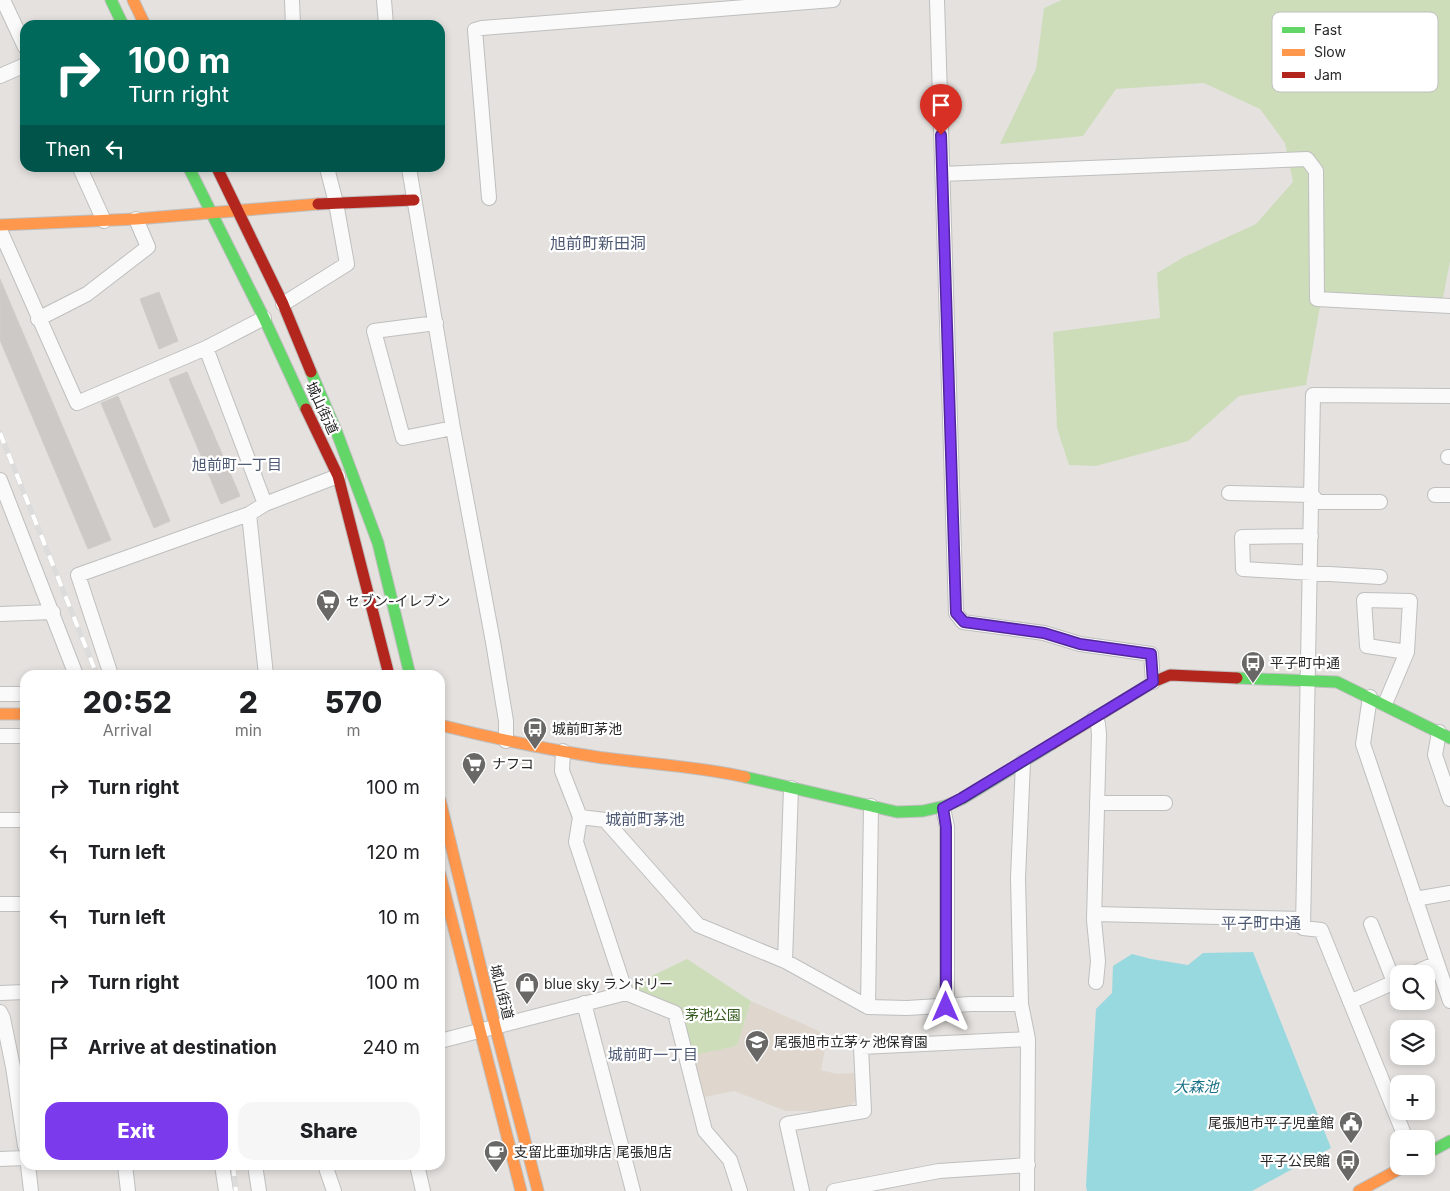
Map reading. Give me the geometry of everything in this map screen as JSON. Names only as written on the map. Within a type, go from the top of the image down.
[{"type":"street","points":[[3,0],[20,36]]},
{"type":"street","points":[[111,0],[121,20]]},
{"type":"street","points":[[292,0],[293,20]]},
{"type":"street","points":[[384,0],[386,20]]},
{"type":"street","points":[[489,198],[475,30],[833,0]]},
{"type":"street","points":[[937,0],[956,613],[964,622],[1044,633],[1080,644],[1151,654],[1153,682]]},
{"type":"street","points":[[138,2],[143,20]]},
{"type":"street","points":[[0,76],[20,67]]},
{"type":"street","points":[[942,174],[1307,159],[1316,171],[1317,299],[1450,306]]},
{"type":"street","points":[[82,172],[104,221]]},
{"type":"street","name":"城山街道","points":[[191,172],[264,318],[338,476],[388,670]]},
{"type":"street","name":"城山街道","points":[[219,172],[283,304],[337,433],[378,543],[409,670]]},
{"type":"street","points":[[283,304],[348,264],[328,172]]},
{"type":"street","points":[[410,172],[453,428],[493,642],[506,720],[506,741]]},
{"type":"street","points":[[0,226],[136,219],[336,203],[414,200]]},
{"type":"street","points":[[38,319],[87,294],[148,247],[136,219]]},
{"type":"street","points":[[0,230],[76,403],[206,348],[264,318]]},
{"type":"street","points":[[436,322],[374,331],[404,438],[453,428]]},
{"type":"street","points":[[206,348],[265,504]]},
{"type":"street","points":[[1402,1130],[1321,930],[1303,928],[1313,395],[1450,396]]},
{"type":"street","points":[[109,670],[78,575],[249,514],[265,504],[338,476]]},
{"type":"street","points":[[0,480],[74,670]]},
{"type":"street","points":[[1229,493],[1312,495],[1318,502],[1380,502]]},
{"type":"street","points":[[1435,495],[1450,495]]},
{"type":"street","points":[[249,514],[265,670]]},
{"type":"street","points":[[1311,536],[1242,537],[1243,569],[1310,574],[1380,576]]},
{"type":"street","points":[[1384,704],[1407,652],[1410,601],[1364,600],[1367,646],[1407,652]]},
{"type":"street","points":[[0,614],[53,612]]},
{"type":"street","points":[[445,726],[506,741],[598,757],[715,770],[871,806],[904,812],[919,812],[943,808],[1023,762],[1153,682],[1170,675],[1337,682],[1444,735],[1435,755],[1450,799]]},
{"type":"street","points":[[0,694],[20,694]]},
{"type":"street","points":[[1370,697],[1363,744],[1437,963],[1447,984],[1450,1000]]},
{"type":"street","points":[[0,714],[20,714]]},
{"type":"street","points":[[1094,718],[1098,724],[1099,734],[1094,914],[1098,961],[1096,982]]},
{"type":"street","points":[[0,736],[20,736]]},
{"type":"street","points":[[563,751],[562,771],[580,818],[576,842],[626,992]]},
{"type":"street","points":[[1023,762],[1018,878],[1021,1004],[1028,1039],[1027,1191]]},
{"type":"street","points":[[785,960],[791,788]]},
{"type":"street","points":[[1097,801],[1105,803],[1165,803]]},
{"type":"street","points":[[868,1007],[871,806]]},
{"type":"street","points":[[943,808],[946,827],[946,1007]]},
{"type":"street","points":[[580,818],[605,820],[698,925],[785,960],[868,1007],[908,1008],[971,1004],[1021,1004]]},
{"type":"street","points":[[0,820],[20,820]]},
{"type":"street","name":"城山街道","points":[[445,821],[495,1026],[538,1191]]},
{"type":"street","points":[[1415,899],[1450,893]]},
{"type":"street","points":[[445,894],[521,1191]]},
{"type":"street","points":[[0,904],[20,904]]},
{"type":"street","points":[[1094,914],[1302,919]]},
{"type":"street","points":[[1370,924],[1390,968]]},
{"type":"street","points":[[1432,965],[1437,963]]},
{"type":"street","points":[[1350,1002],[1390,984]]},
{"type":"street","points":[[0,993],[20,992]]},
{"type":"street","points":[[445,1041],[626,992],[675,1013],[705,1131],[730,1160],[740,1191]]},
{"type":"street","points":[[584,1003],[633,1191]]},
{"type":"street","points":[[0,1012],[14,1067],[20,1110]]},
{"type":"street","points":[[802,1191],[787,1124],[864,1111],[861,1047],[1028,1039]]},
{"type":"street","points":[[1435,1149],[1450,1141]]},
{"type":"street","points":[[0,1159],[20,1158]]},
{"type":"street","points":[[834,1191],[940,1171],[1028,1165]]},
{"type":"street","points":[[29,1170],[31,1191]]},
{"type":"street","points":[[126,1170],[128,1191]]},
{"type":"street","points":[[223,1170],[226,1191]]},
{"type":"street","points":[[256,1170],[259,1191]]},
{"type":"street","points":[[327,1170],[334,1191]]},
{"type":"street","points":[[418,1170],[423,1191]]},
{"type":"street","points":[[1359,1191],[1390,1174]]},
{"type":"shaded area","name":"尾張旭市立茅ヶ池保育園","points":[[751,1001],[819,1031],[824,1039],[825,1049],[821,1070],[837,1074],[855,1073],[855,1101],[850,1106],[813,1111],[786,1111],[734,1091],[700,1098],[690,1056],[737,1046]]},
{"type":"green space","points":[[1062,0],[1450,0],[1450,261],[1442,303],[1320,306],[1306,385],[1239,396],[1188,441],[1096,466],[1069,465],[1057,428],[1053,332],[1160,318],[1157,273],[1184,257],[1256,224],[1293,182],[1285,143],[1260,109],[1204,83],[1116,89],[1083,136],[1000,144],[1036,69],[1044,8]]},
{"type":"green space","name":"茅池公園","points":[[687,959],[751,1001],[737,1046],[690,1056],[677,1008],[629,987]]},
{"type":"water","name":"大森池","points":[[1253,952],[1331,1148],[1252,1191],[1087,1191],[1096,1009],[1112,993],[1113,966],[1132,954],[1188,965],[1203,953]]},
{"type":"building","points":[[0,279],[111,540],[88,549],[0,340]]},
{"type":"building","points":[[159,292],[178,341],[159,349],[140,299]]},
{"type":"building","points":[[187,372],[240,496],[221,504],[169,379]]},
{"type":"building","points":[[118,396],[170,521],[154,528],[101,403]]},
{"type":"railway","points":[[0,433],[95,670]]},
{"type":"railway","points":[[234,1170],[236,1191]]},
{"type":"traffic: fast","points":[[111,0],[121,20]]},
{"type":"traffic: fast","points":[[191,172],[264,318],[306,409]]},
{"type":"traffic: fast","points":[[311,372],[337,433],[378,543],[409,670]]},
{"type":"traffic: fast","points":[[1237,678],[1337,682],[1450,738]]},
{"type":"traffic: fast","points":[[745,777],[897,812],[923,811],[945,806],[962,799],[1052,744]]},
{"type":"traffic: fast","points":[[1435,1149],[1450,1141]]},
{"type":"traffic: slow","points":[[133,0],[143,20]]},
{"type":"traffic: slow","points":[[0,225],[136,219],[318,204]]},
{"type":"traffic: slow","points":[[0,714],[20,714]]},
{"type":"traffic: slow","points":[[445,726],[577,754],[708,770],[745,777]]},
{"type":"traffic: slow","points":[[445,821],[495,1026],[538,1191]]},
{"type":"traffic: slow","points":[[445,894],[521,1191]]},
{"type":"traffic: slow","points":[[1359,1191],[1390,1174]]},
{"type":"traffic: jam","points":[[219,172],[283,304],[311,372]]},
{"type":"traffic: jam","points":[[318,204],[414,200]]},
{"type":"traffic: jam","points":[[306,409],[338,476],[388,670]]},
{"type":"traffic: jam","points":[[1052,744],[1153,682],[1170,675],[1237,678]]},
{"type":"place","name":"セブン-イレブン","points":[[328,622]]},
{"type":"place","name":"平子町中通","points":[[1253,684]]},
{"type":"place","name":"城前町茅池","points":[[535,750]]},
{"type":"place","name":"ナフコ","points":[[474,785]]},
{"type":"place","name":"blue sky ランドリー","points":[[527,1005]]},
{"type":"place","name":"尾張旭市立茅ヶ池保育園","points":[[757,1063]]},
{"type":"place","name":"尾張旭市平子児童館","points":[[1351,1144]]},
{"type":"place","name":"支留比亜珈琲店 尾張旭店","points":[[496,1173]]},
{"type":"place","name":"平子公民館","points":[[1348,1182]]},
{"type":"district","name":"旭前町新田洞","points":[[598,243]]},
{"type":"district","name":"旭前町一丁目","points":[[237,465]]},
{"type":"district","name":"城前町茅池","points":[[645,819]]},
{"type":"district","name":"平子町中通","points":[[1261,923]]},
{"type":"district","name":"城前町一丁目","points":[[653,1055]]},
{"type":"route","points":[[941,135],[956,613],[964,622],[1044,633],[1080,644],[1151,654],[1153,682],[943,808],[946,827],[946,1007]]}]
